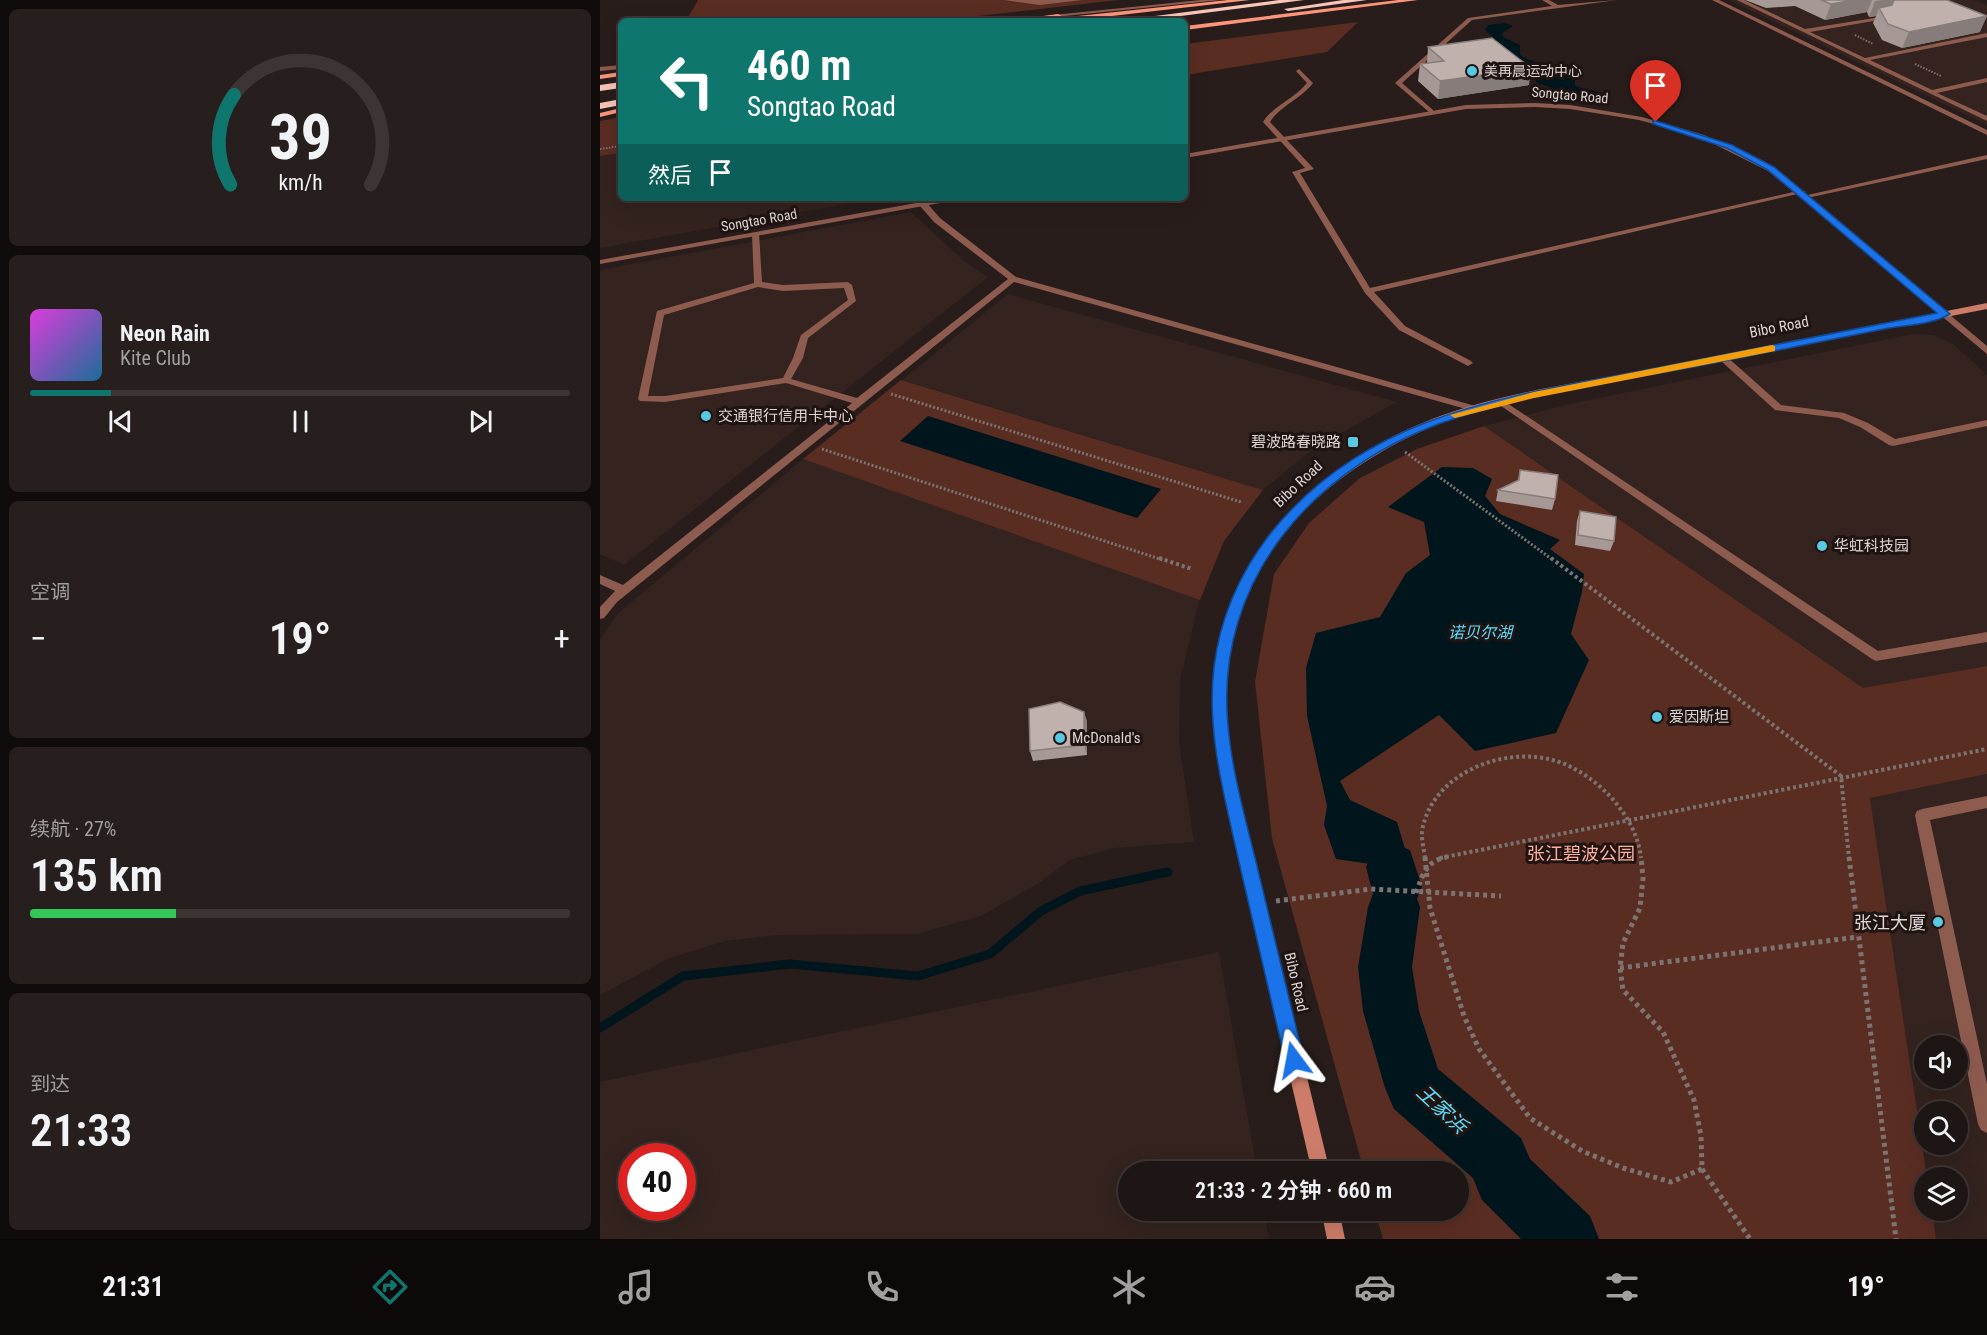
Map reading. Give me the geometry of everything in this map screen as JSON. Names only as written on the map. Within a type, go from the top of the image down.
[{"type":"highway","points":[[1146,18],[1300,0]]},
{"type":"highway","points":[[1188,22],[1364,0]]},
{"type":"highway","points":[[600,78],[618,72]]},
{"type":"highway","points":[[600,88],[618,85]]},
{"type":"highway","points":[[600,97],[618,94]]},
{"type":"highway","points":[[600,106],[618,103]]},
{"type":"main road","points":[[1076,18],[1246,0]]},
{"type":"main road","points":[[1188,28],[1415,0]]},
{"type":"main road","points":[[1047,18],[1157,9]]},
{"type":"main road","points":[[600,71],[618,71]]},
{"type":"main road","points":[[600,115],[618,111]]},
{"type":"street","points":[[1007,0],[1040,3],[1079,0]]},
{"type":"street","points":[[1029,18],[1218,0]]},
{"type":"street","points":[[1545,0],[1557,8]]},
{"type":"street","points":[[1431,111],[1398,83],[1470,19],[1614,0]]},
{"type":"street","points":[[1715,0],[1987,133]]},
{"type":"street","points":[[1740,0],[1987,119]]},
{"type":"street","points":[[1803,32],[1885,17]]},
{"type":"street","points":[[1978,27],[1987,32]]},
{"type":"street","points":[[1863,60],[1987,32]]},
{"type":"street","points":[[1299,71],[1310,83],[1305,91],[1270,113],[1266,122],[1310,169],[1296,172],[1368,291],[1402,328],[1468,363]]},
{"type":"street","points":[[1930,92],[1987,80]]},
{"type":"street","name":"Songtao Road","points":[[1188,155],[1431,111],[1501,105],[1570,107],[1640,118],[1730,147],[1771,169],[1804,194],[1987,351]]},
{"type":"street","points":[[1368,291],[1804,194],[1987,157]]},
{"type":"street","name":"Songtao Road","points":[[600,262],[940,201]]},
{"type":"street","points":[[923,204],[938,220],[1013,279],[1476,409]]},
{"type":"street","points":[[756,235],[758,284]]},
{"type":"street","points":[[600,615],[624,590],[1013,279]]},
{"type":"street","points":[[786,380],[798,358],[804,337],[852,301],[848,285],[783,288],[758,284],[660,313],[643,399],[665,399],[786,380],[860,402]]},
{"type":"street","name":"Bibo Road","points":[[1318,1161],[1227,776],[1220,723],[1221,668],[1229,627],[1241,590],[1257,559],[1296,510],[1342,471],[1391,440],[1419,427],[1501,402],[1987,306]]},
{"type":"street","points":[[1723,358],[1778,408],[1841,415],[1864,425],[1893,443],[1987,423]]},
{"type":"street","points":[[1501,402],[1876,656],[1987,637]]},
{"type":"street","points":[[600,579],[624,590]]},
{"type":"street","points":[[1987,802],[1922,816],[1987,1124]]},
{"type":"street","points":[[1332,1221],[1336,1239]]},
{"type":"path","points":[[600,149],[618,146]]},
{"type":"path","points":[[876,389],[1241,502]]},
{"type":"path","points":[[1391,440],[1428,470],[1585,583],[1841,776],[1857,937],[1896,1239]]},
{"type":"path","points":[[807,444],[1192,569]]},
{"type":"path","points":[[1416,893],[1425,868],[1436,859],[1841,776],[1987,749]]},
{"type":"path","points":[[1702,1169],[1671,1182],[1623,1168],[1581,1151],[1530,1118],[1479,1049],[1464,1016],[1430,908],[1425,868],[1422,828],[1432,803],[1452,781],[1480,765],[1510,758],[1538,758],[1570,766],[1596,784],[1623,810],[1640,847],[1643,878],[1640,908],[1623,943],[1620,968],[1623,990],[1663,1032],[1694,1100],[1701,1136],[1702,1169],[1750,1239]]},
{"type":"path","points":[[1257,904],[1371,889],[1501,896]]},
{"type":"path","points":[[1620,968],[1857,937]]},
{"type":"shaded area","points":[[1729,0],[1975,0],[1987,5],[1987,125]]},
{"type":"shaded area","points":[[618,153],[618,201],[863,201],[600,248],[600,156]]},
{"type":"shaded area","name":"交通银行信用卡中心","points":[[911,212],[963,260],[988,277],[624,565],[600,554],[600,270]]},
{"type":"shaded area","points":[[1008,294],[1397,402],[1314,448],[1263,490],[902,380]]},
{"type":"shaded area","name":"华虹科技园","points":[[1913,334],[1933,335],[1953,344],[1987,375],[1987,666],[1863,689],[1484,426],[1569,404]]},
{"type":"shaded area","points":[[803,459],[1201,594],[1180,680],[1179,742],[1194,842],[1115,848],[1070,860],[1039,883],[981,916],[917,934],[777,935],[726,941],[670,958],[600,995],[600,640],[618,613]]},
{"type":"shaded area","name":"张江大厦","points":[[1987,774],[1987,1239],[1936,1239],[1933,1221],[1968,1221],[1968,1167],[1925,1167],[1924,1155],[1968,1155],[1968,1101],[1916,1101],[1870,798]]},
{"type":"shaded area","points":[[1219,952],[1255,1161],[1118,1161],[1118,1221],[1266,1221],[1269,1239],[600,1239],[600,1082]]},
{"type":"green space","points":[[698,0],[1118,0],[960,18],[688,18]]},
{"type":"green space","points":[[1358,22],[1327,52],[1188,75],[1188,44]]},
{"type":"green space","points":[[618,118],[618,153],[600,156],[600,121]]},
{"type":"green space","points":[[901,380],[1263,490],[1224,541],[1200,600],[803,459]]},
{"type":"green space","name":"张江碧波公园","points":[[1484,426],[1863,688],[1987,666],[1987,774],[1870,798],[1916,1101],[1914,1155],[1924,1155],[1925,1167],[1914,1167],[1914,1221],[1933,1221],[1936,1239],[1383,1239],[1378,1221],[1469,1221],[1469,1161],[1361,1161],[1272,838],[1255,682],[1274,574],[1309,523],[1360,478],[1417,449]]},
{"type":"water","points":[[1504,23],[1513,26],[1502,33],[1503,37],[1520,45],[1520,54],[1524,58],[1566,73],[1575,79],[1575,86],[1603,93],[1573,95],[1537,83],[1529,70],[1494,44],[1494,38],[1485,30],[1488,25]]},
{"type":"water","points":[[928,416],[1161,489],[1137,518],[900,441]]},
{"type":"water","name":"诺贝尔湖","points":[[1442,467],[1473,468],[1492,479],[1485,496],[1500,514],[1560,540],[1550,549],[1584,574],[1582,592],[1571,634],[1589,660],[1556,733],[1475,751],[1439,715],[1340,781],[1350,800],[1397,822],[1406,852],[1398,868],[1336,859],[1324,825],[1327,806],[1307,716],[1306,668],[1316,633],[1380,617],[1406,573],[1430,555],[1424,522],[1388,507]]},
{"type":"building","points":[[1821,0],[1854,0],[1831,4]]},
{"type":"building","points":[[1894,0],[1947,0],[1987,16],[1909,32],[1888,24],[1879,8],[1892,5]]},
{"type":"building","points":[[1492,38],[1531,68],[1440,81],[1420,64],[1444,61],[1428,47]]},
{"type":"building","points":[[1520,470],[1558,475],[1555,499],[1498,490],[1519,480]]},
{"type":"building","points":[[1580,511],[1616,517],[1614,541],[1578,535]]},
{"type":"building","name":"McDonald's","points":[[1060,702],[1084,712],[1084,745],[1030,751],[1029,709]]},
{"type":"waterway","name":"王家浜","points":[[1392,867],[1396,887]]},
{"type":"waterway","points":[[600,1028],[683,976],[790,964],[918,976],[990,954],[1041,911],[1080,891],[1168,872]]},
{"type":"waterway","name":"王家浜","points":[[1394,907],[1385,967],[1391,1011],[1415,1088],[1499,1160],[1504,1178],[1567,1239]]},
{"type":"slow traffic","points":[[1455,415],[1534,395],[1772,348]]},
{"type":"place","name":"美再晨运动中心","points":[[1472,71]]},
{"type":"place","name":"交通银行信用卡中心","points":[[706,416]]},
{"type":"place","name":"碧波路春晓路","points":[[1353,442]]},
{"type":"place","name":"华虹科技园","points":[[1822,546]]},
{"type":"place","name":"爱因斯坦","points":[[1657,717]]},
{"type":"place","name":"McDonald's","points":[[1060,738]]},
{"type":"place","name":"张江大厦","points":[[1938,922]]},
{"type":"route","points":[[1294,1060],[1227,776],[1220,723],[1221,668],[1229,627],[1241,590],[1257,559],[1296,510],[1317,490],[1365,455],[1391,440],[1449,416],[1534,395],[1945,314],[1789,181],[1771,169],[1730,147],[1656,122]]}]
